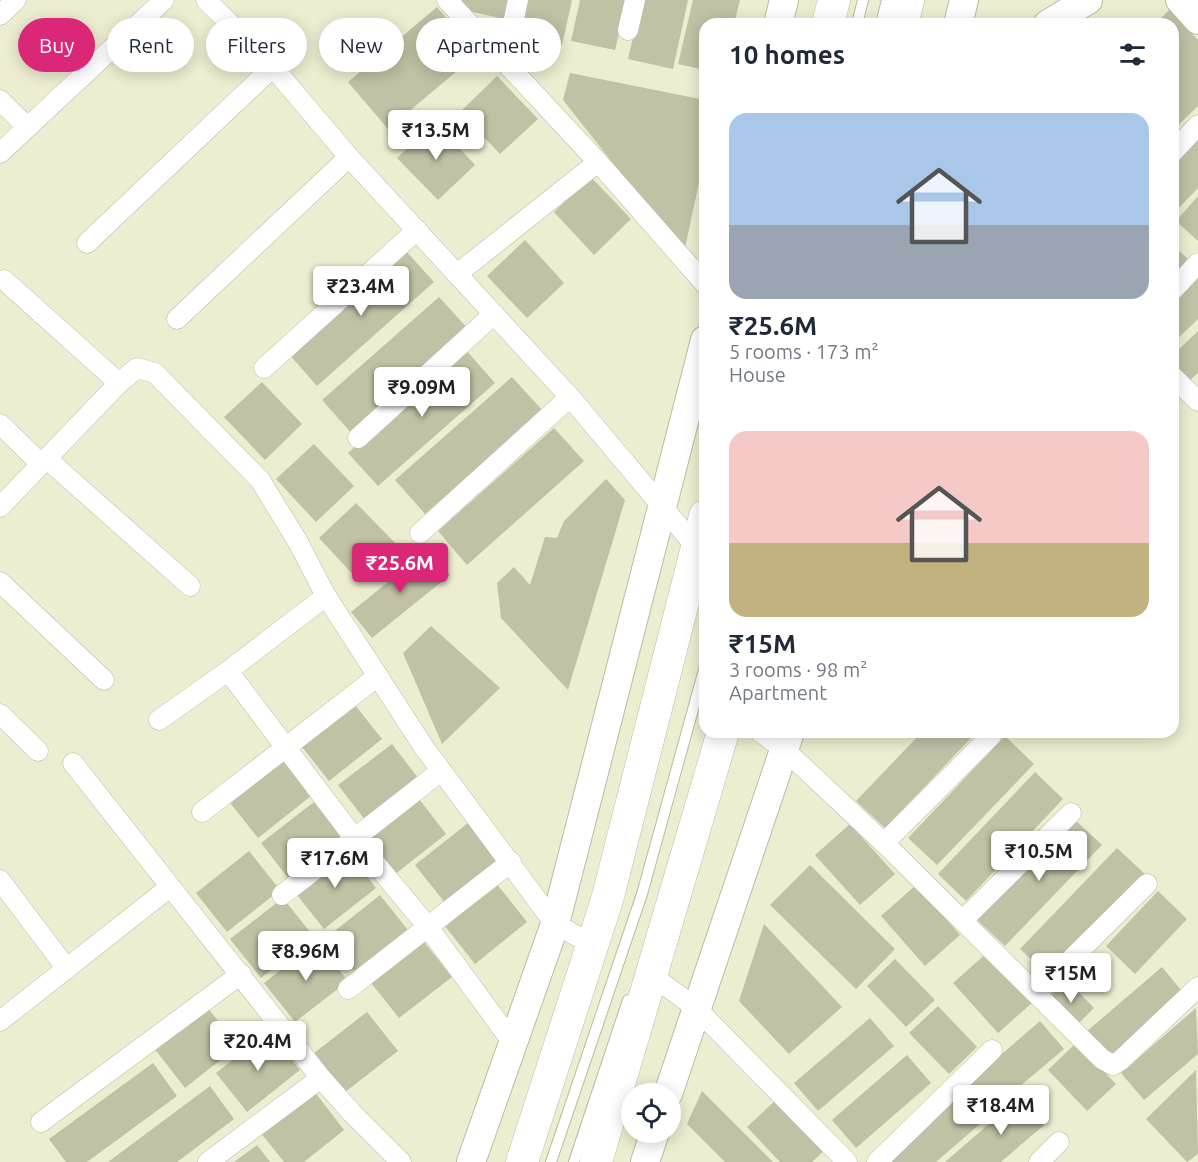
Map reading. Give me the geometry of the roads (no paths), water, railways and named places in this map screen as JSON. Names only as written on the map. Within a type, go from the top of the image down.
[{"type":"main road","points":[[830,18],[834,0]]},
{"type":"main road","points":[[904,18],[908,0]]},
{"type":"main road","points":[[522,1162],[607,900],[699,540]]},
{"type":"main road","points":[[596,1162],[642,980],[721,738]]},
{"type":"street","points":[[0,15],[16,0]]},
{"type":"street","points":[[0,153],[164,0]]},
{"type":"street","points":[[206,0],[224,18]]},
{"type":"street","points":[[447,0],[598,162],[699,277]]},
{"type":"street","points":[[514,18],[518,0]]},
{"type":"street","points":[[628,30],[634,0]]},
{"type":"street","points":[[780,18],[784,0]]},
{"type":"street","points":[[960,18],[964,0]]},
{"type":"street","points":[[1058,18],[1088,0]]},
{"type":"street","points":[[1180,0],[1198,20]]},
{"type":"street","points":[[87,243],[268,72]]},
{"type":"street","points":[[277,72],[349,157],[570,397],[697,548]]},
{"type":"street","points":[[0,100],[27,127]]},
{"type":"street","points":[[1179,146],[1198,125]]},
{"type":"street","points":[[177,319],[349,157]]},
{"type":"street","points":[[457,274],[598,162]]},
{"type":"street","points":[[264,368],[417,230]]},
{"type":"street","points":[[1179,284],[1198,263]]},
{"type":"street","points":[[4,280],[119,382]]},
{"type":"street","points":[[358,438],[494,314]]},
{"type":"street","points":[[471,1162],[555,924],[699,364]]},
{"type":"street","points":[[0,507],[119,382],[136,368],[155,373],[260,480],[298,542],[326,596],[441,771],[555,924],[593,945]]},
{"type":"street","points":[[1179,381],[1196,394]]},
{"type":"street","points":[[420,533],[570,397]]},
{"type":"street","points":[[0,424],[190,586]]},
{"type":"street","points":[[0,582],[104,680]]},
{"type":"street","points":[[159,720],[326,596]]},
{"type":"street","points":[[228,671],[355,839],[428,927],[513,1043]]},
{"type":"street","points":[[202,812],[378,676]]},
{"type":"street","points":[[0,714],[38,752]]},
{"type":"street","points":[[884,843],[989,738]]},
{"type":"street","points":[[672,1083],[787,740],[884,843],[1102,1059],[1113,1065],[1121,1060],[1198,987]]},
{"type":"street","points":[[73,763],[321,1078],[401,1162]]},
{"type":"street","points":[[282,895],[441,771]]},
{"type":"street","points":[[963,920],[1071,813]]},
{"type":"street","points":[[348,989],[511,862]]},
{"type":"street","points":[[0,880],[67,969]]},
{"type":"street","points":[[1036,993],[1147,884]]},
{"type":"street","points":[[0,1021],[170,886]]},
{"type":"street","points":[[41,1122],[241,974]]},
{"type":"street","points":[[642,980],[696,1008],[847,1162]]},
{"type":"street","points":[[877,1162],[992,1050]]},
{"type":"street","points":[[208,1162],[321,1078]]},
{"type":"street","points":[[1039,1162],[1059,1142]]},
{"type":"street","points":[[645,1162],[651,1143]]},
{"type":"lane","points":[[858,18],[862,0]]},
{"type":"lane","points":[[882,18],[887,0]]},
{"type":"lane","points":[[551,1162],[642,894],[699,688]]},
{"type":"lane","points":[[574,1162],[642,980]]}]
